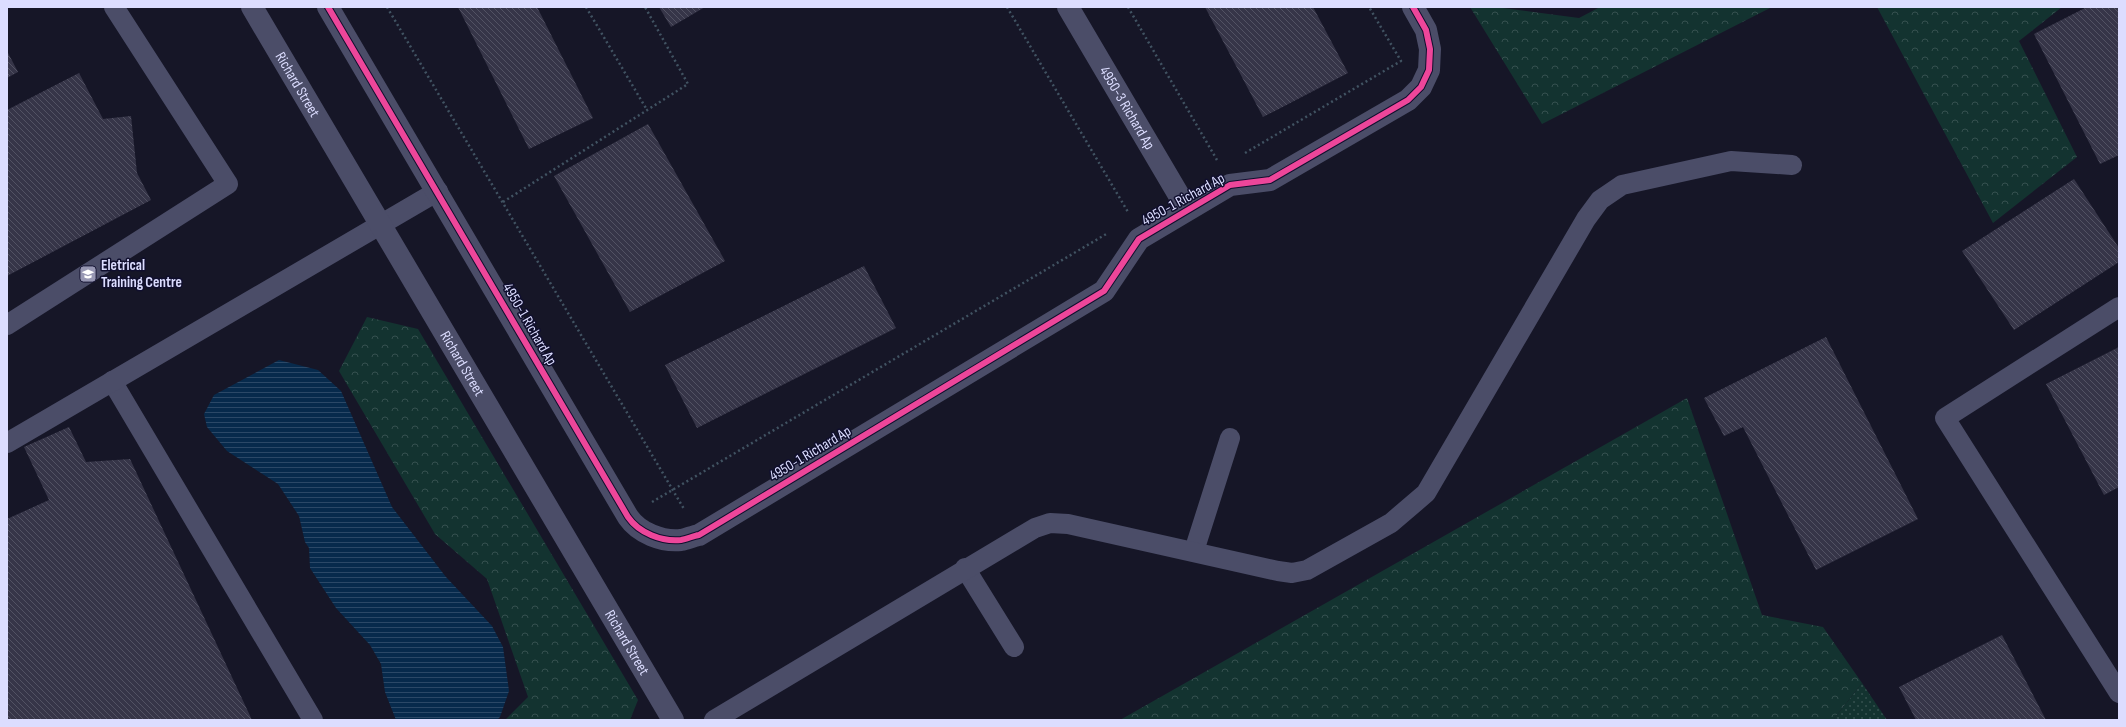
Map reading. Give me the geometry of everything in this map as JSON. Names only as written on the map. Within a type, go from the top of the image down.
[{"type":"street","name":"Richard Street","points":[[252,7],[673,720]]},
{"type":"street","name":"4950-1 Richard Ap","points":[[328,7],[438,191],[628,517],[645,532],[663,539],[681,540],[699,535],[1104,292],[1139,239],[1187,209],[1230,185],[1270,180],[1408,100],[1421,87],[1429,70],[1430,50],[1426,30],[1413,7]]},
{"type":"street","name":"4950-3 Richard Ap","points":[[1068,7],[1187,209]]},
{"type":"lane","points":[[7,325],[228,184],[114,7]]},
{"type":"lane","points":[[714,720],[965,568],[1035,528],[1050,523],[1068,524],[1292,573],[1307,570],[1391,523],[1426,494],[1586,219],[1600,200],[1622,185],[1731,161],[1792,165]]},
{"type":"lane","points":[[7,443],[438,191]]},
{"type":"lane","points":[[2119,307],[1945,418],[2119,693]]},
{"type":"lane","points":[[112,381],[313,720]]},
{"type":"lane","points":[[1194,551],[1230,438]]},
{"type":"lane","points":[[965,568],[1014,647]]},
{"type":"path","points":[[387,7],[699,535]]},
{"type":"path","points":[[586,7],[647,110]]},
{"type":"path","points":[[502,202],[688,84],[645,7]]},
{"type":"path","points":[[1006,7],[1129,213]]},
{"type":"path","points":[[1128,7],[1221,167]]},
{"type":"path","points":[[1241,155],[1401,61],[1369,7]]},
{"type":"path","points":[[628,517],[1112,230]]},
{"type":"green space","points":[[1470,7],[1495,7],[1579,18],[1600,7],[1772,7],[1542,124]]},
{"type":"green space","points":[[1877,7],[2062,7],[2019,41],[2077,157],[1993,223]]},
{"type":"green space","points":[[367,317],[418,329],[638,700],[630,720],[505,720],[528,697],[487,579],[435,534],[339,371]]},
{"type":"green space","points":[[1687,398],[1762,615],[1823,627],[1862,683],[1833,720],[1120,720]]},
{"type":"green space","points":[[1862,683],[1887,720],[1833,720]]},
{"type":"water","points":[[279,360],[318,370],[341,391],[392,507],[446,577],[492,626],[503,647],[509,691],[500,717],[497,720],[396,720],[385,692],[381,664],[370,645],[336,608],[310,568],[309,548],[305,542],[299,516],[278,484],[227,451],[207,427],[204,414],[214,395]]},
{"type":"building","points":[[458,7],[537,7],[593,118],[529,149]]},
{"type":"building","points":[[659,7],[705,7],[671,27]]},
{"type":"building","points":[[1205,7],[1313,7],[1348,73],[1263,117]]},
{"type":"building","points":[[2087,7],[2119,7],[2119,155],[2100,164],[2034,34]]},
{"type":"building","points":[[7,51],[18,72],[7,78]]},
{"type":"building","points":[[79,73],[103,119],[131,116],[137,173],[151,200],[7,276],[7,110]]},
{"type":"building","points":[[648,124],[725,261],[630,312],[554,176]]},
{"type":"building","points":[[2074,179],[2119,248],[2119,262],[2014,330],[1962,251]]},
{"type":"building","points":[[864,266],[896,328],[697,428],[665,365]]},
{"type":"building","points":[[1826,337],[1918,519],[1816,570],[1743,427],[1724,436],[1704,398]]},
{"type":"building","points":[[2119,347],[2119,487],[2104,495],[2046,384]]},
{"type":"building","points":[[69,427],[86,462],[130,459],[252,720],[7,720],[7,519],[49,500],[24,447]]},
{"type":"building","points":[[2002,635],[2046,720],[1916,720],[1899,687]]},
{"type":"cycle path","points":[[328,7],[628,517],[638,528],[666,540],[683,540],[699,535],[1104,291],[1139,239],[1230,185],[1270,180],[1408,100],[1421,87],[1429,70],[1430,49],[1426,30],[1413,7]]},
{"type":"place","name":"Eletrical Training Centre","points":[[88,274]]}]
